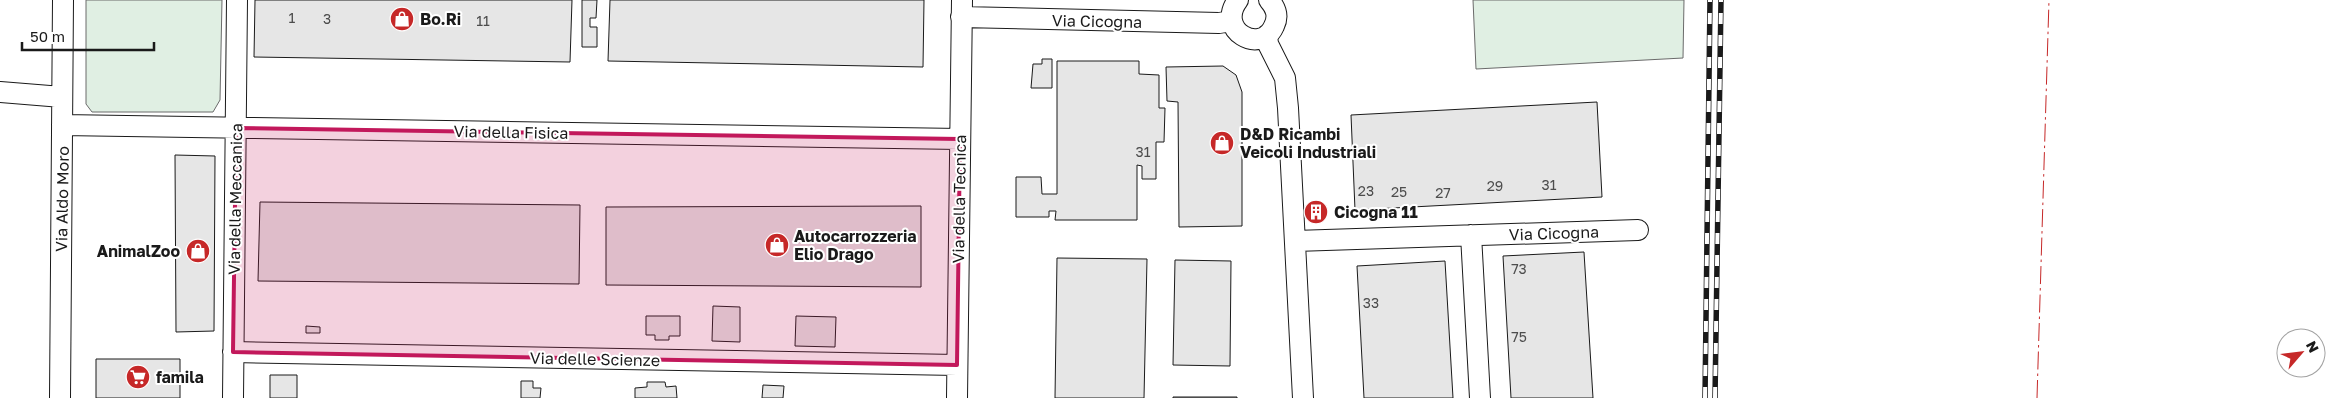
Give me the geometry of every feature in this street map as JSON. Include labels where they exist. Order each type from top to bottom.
[{"type":"street","name":"Via Aldo Moro","points":[[60,398],[63,0]]},
{"type":"street","name":"Via della Meccanica","points":[[233,398],[237,0]]},
{"type":"street","points":[[1238,0],[1233,6],[1232,21],[1234,28],[1246,38],[1261,38],[1273,30],[1277,15],[1270,0]]},
{"type":"street","name":"Via Cicogna","points":[[962,9],[1219,23],[1232,21]]},
{"type":"street","name":"Via della Tecnica","points":[[957,398],[962,9]]},
{"type":"street","points":[[1267,35],[1268,44],[1285,78],[1303,398]]},
{"type":"street","points":[[0,92],[62,97]]},
{"type":"street","name":"Via della Fisica","points":[[62,125],[960,139]]},
{"type":"street","name":"Via Cicogna","points":[[1295,241],[1638,230]]},
{"type":"street","points":[[1471,236],[1480,398]]},
{"type":"street","name":"Via delle Scienze","points":[[233,352],[957,365]]},
{"type":"highlighted area","points":[[236,128],[960,139],[957,365],[233,352]]},
{"type":"green space","points":[[86,0],[222,0],[220,100],[213,112],[92,112],[86,104]]},
{"type":"green space","points":[[1473,0],[1684,0],[1683,58],[1476,69]]},
{"type":"building","points":[[255,0],[572,0],[570,62],[254,57]]},
{"type":"building","points":[[582,0],[597,0],[596,18],[590,18],[590,27],[597,27],[597,47],[582,47]]},
{"type":"building","points":[[610,0],[924,0],[923,67],[608,61]]},
{"type":"building","points":[[1042,59],[1052,59],[1052,88],[1031,88],[1033,64],[1042,64]]},
{"type":"building","points":[[1057,61],[1139,61],[1139,74],[1159,75],[1159,108],[1165,108],[1164,142],[1156,142],[1156,179],[1142,179],[1142,166],[1137,165],[1137,220],[1055,220],[1056,211],[1049,211],[1049,217],[1016,217],[1016,177],[1041,177],[1042,194],[1057,194]]},
{"type":"building","points":[[1223,66],[1236,75],[1242,92],[1242,226],[1179,227],[1178,102],[1167,101],[1166,67]]},
{"type":"building","points":[[1597,102],[1602,197],[1355,210],[1351,115]]},
{"type":"building","points":[[175,155],[215,156],[214,331],[176,332]]},
{"type":"building","points":[[260,202],[580,205],[579,284],[258,281]]},
{"type":"building","points":[[921,206],[921,287],[606,285],[606,207]]},
{"type":"building","name":"Cicogna 11","points":[[1310,207],[1321,207],[1321,217],[1310,218]]},
{"type":"building","points":[[1584,252],[1593,398],[1511,398],[1503,256]]},
{"type":"building","points":[[1057,258],[1147,259],[1144,398],[1055,398]]},
{"type":"building","points":[[1175,260],[1231,261],[1230,366],[1173,365]]},
{"type":"building","points":[[1445,261],[1453,398],[1364,398],[1357,266]]},
{"type":"building","points":[[713,306],[740,307],[740,342],[712,341]]},
{"type":"building","points":[[646,316],[680,316],[680,336],[669,336],[669,340],[655,340],[655,335],[646,335]]},
{"type":"building","points":[[796,316],[836,317],[835,347],[795,346]]},
{"type":"building","points":[[306,326],[320,327],[320,333],[306,333]]},
{"type":"building","name":"famila","points":[[96,359],[180,359],[180,398],[96,398]]},
{"type":"building","points":[[270,375],[297,375],[297,398],[270,398]]},
{"type":"building","points":[[521,381],[533,381],[533,388],[541,388],[540,398],[521,398]]},
{"type":"building","points":[[647,382],[665,382],[666,387],[676,386],[677,398],[635,398],[635,388],[647,387]]},
{"type":"building","points":[[763,385],[784,386],[783,398],[762,398]]},
{"type":"building","points":[[1237,397],[1237,398],[1173,398]]},
{"type":"railway","points":[[1705,398],[1710,0]]},
{"type":"railway","points":[[1715,398],[1721,0]]},
{"type":"power","points":[[2037,398],[2049,0]]},
{"type":"place","name":"Bo.Ri","points":[[402,19]]},
{"type":"place","name":"D&D Ricambi Veicoli Industriali","points":[[1222,143]]},
{"type":"place","name":"Cicogna 11","points":[[1316,212]]},
{"type":"place","name":"Autocarrozzeria Elio Drago","points":[[777,245]]},
{"type":"place","name":"AnimalZoo","points":[[198,251]]},
{"type":"place","name":"famila","points":[[138,377]]}]
